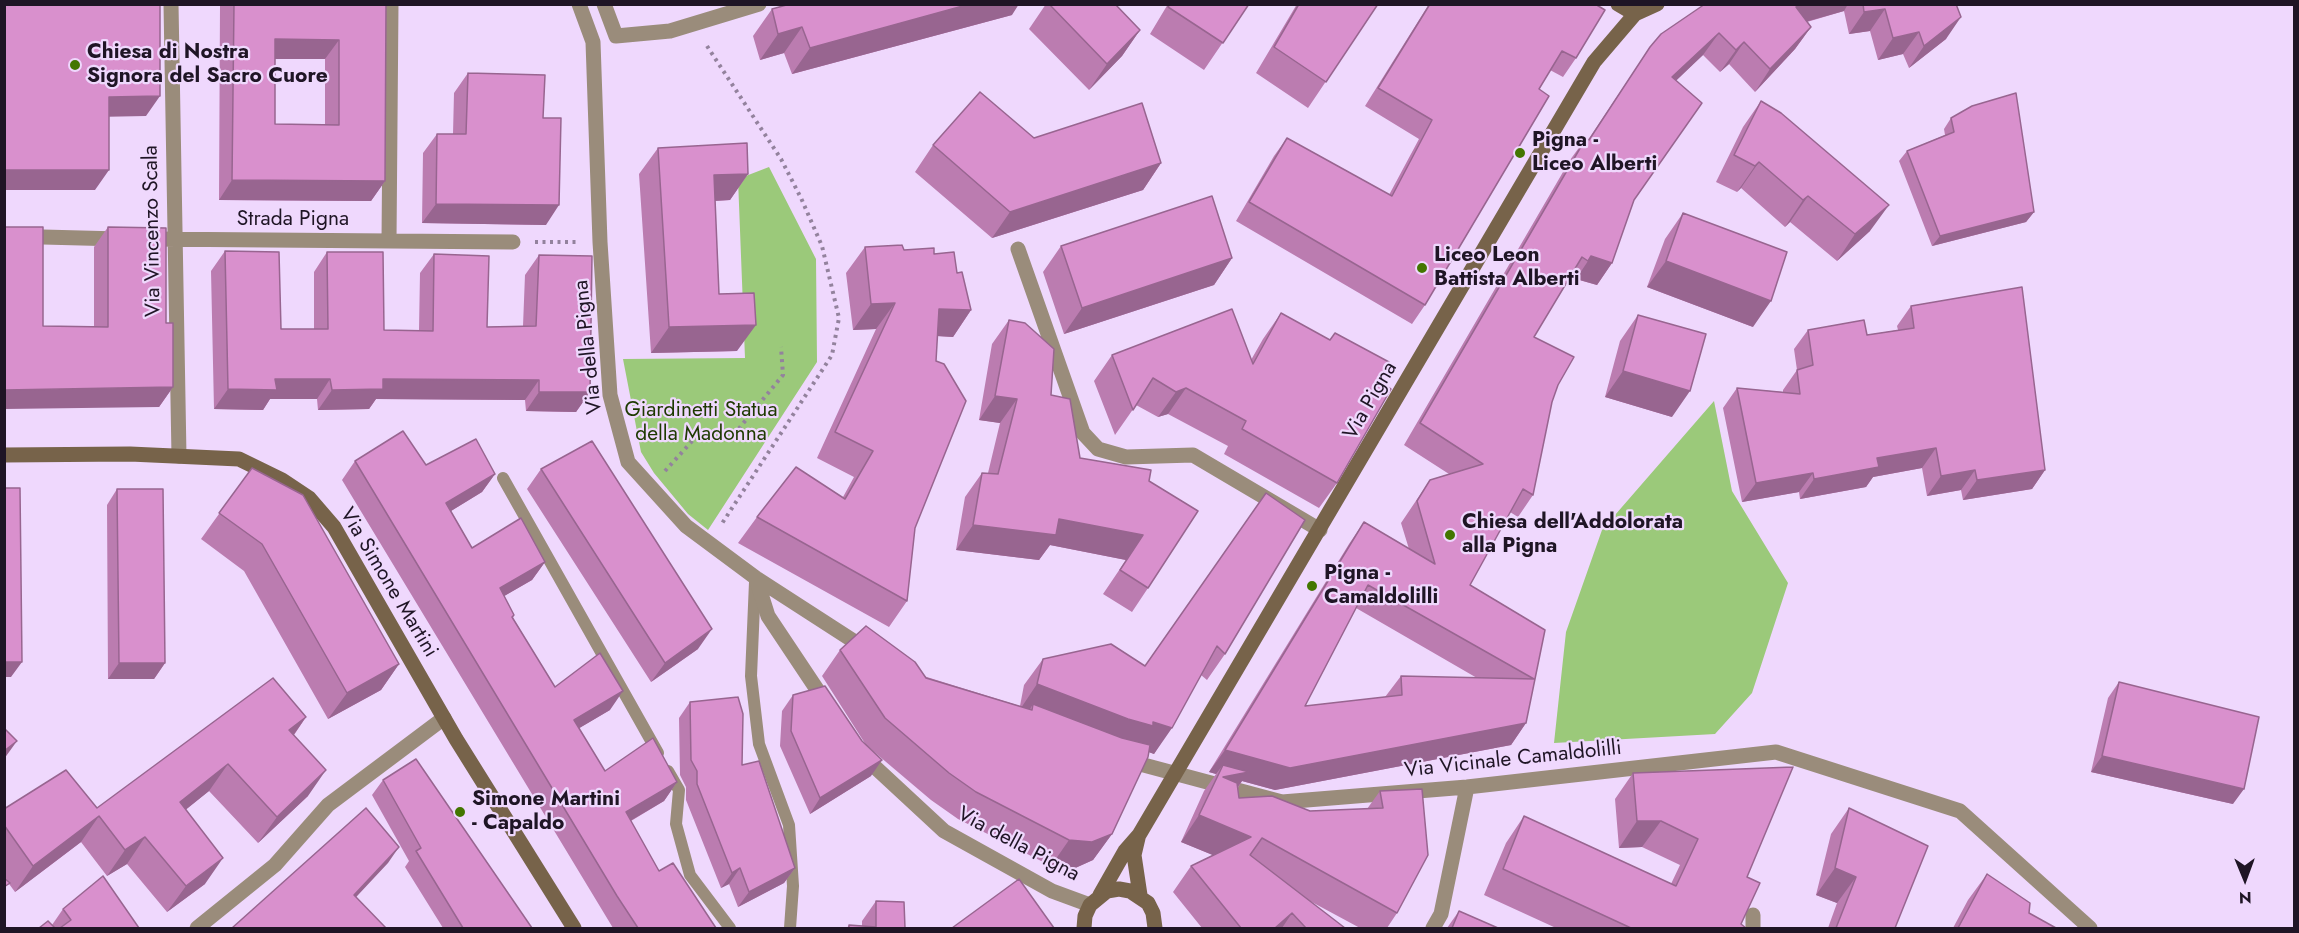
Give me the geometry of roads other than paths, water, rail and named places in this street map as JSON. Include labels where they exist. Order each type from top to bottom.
[{"type":"main road","points":[[1618,4],[1635,14]]},
{"type":"main road","name":"Via Pigna","points":[[1084,928],[1085,916],[1125,851],[1139,835],[1594,62],[1635,14],[1657,4]]},
{"type":"main road","name":"Via Simone Martini","points":[[4,455],[179,456],[239,459],[282,480],[309,498],[334,527],[444,718],[574,928]]},
{"type":"main road","name":"Via Pigna","points":[[1139,835],[1134,855],[1140,896]]},
{"type":"main road","points":[[1095,900],[1119,889],[1140,896],[1153,913],[1156,927]]},
{"type":"street","name":"Via Vincenzo Scala","points":[[171,4],[179,456]]},
{"type":"street","points":[[389,241],[390,4]]},
{"type":"street","name":"Via della Pigna","points":[[579,4],[593,42],[600,230],[610,395],[628,462],[686,526],[756,578]]},
{"type":"street","points":[[604,4],[616,36],[670,31],[759,4]]},
{"type":"street","name":"Strada Pigna","points":[[4,236],[174,240],[513,242]]},
{"type":"street","points":[[1018,249],[1083,433],[1098,449],[1126,457],[1193,455],[1320,530]]},
{"type":"street","points":[[756,578],[880,658]]},
{"type":"street","points":[[756,578],[768,616],[839,722]]},
{"type":"street","points":[[196,928],[275,864],[328,805],[444,718]]},
{"type":"street","name":"Via della Pigna","points":[[852,742],[944,831],[1052,891],[1095,900]]},
{"type":"street","name":"Via Vicinale Camaldolilli","points":[[1107,756],[1282,802],[1467,787],[1776,752],[1960,811],[2090,928]]},
{"type":"street","points":[[1433,928],[1446,917],[1467,787]]},
{"type":"lane","points":[[503,478],[679,790],[676,824],[690,875],[730,928]]},
{"type":"lane","points":[[756,578],[750,676],[759,744],[789,825],[793,886],[790,928]]},
{"type":"place","name":"Chiesa di Nostra Signora del Sacro Cuore","points":[[75,65]]},
{"type":"place","name":"Pigna - Liceo Alberti","points":[[1520,153]]},
{"type":"place","name":"Liceo Leon Battista Alberti","points":[[1422,268]]},
{"type":"place","name":"Chiesa dell'Addolorata alla Pigna","points":[[1450,535]]},
{"type":"place","name":"Pigna - Camaldolilli","points":[[1312,586]]},
{"type":"place","name":"Simone Martini - Capaldo","points":[[460,812]]},
{"type":"park label","name":"Giardinetti Statua della Madonna","points":[[701,423]]}]
